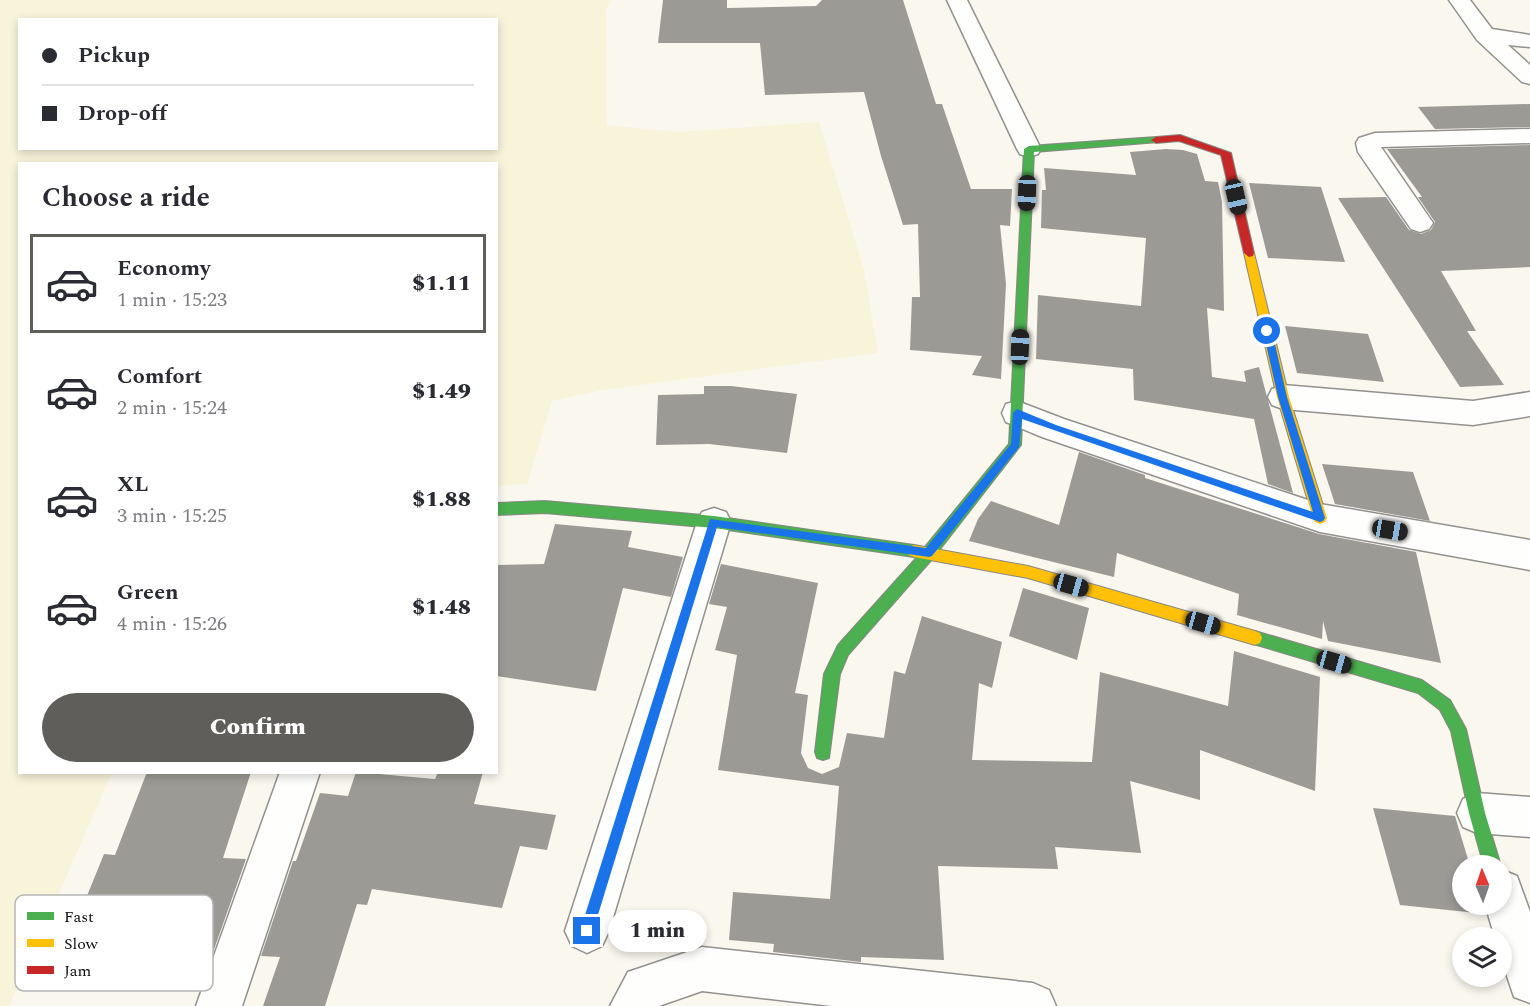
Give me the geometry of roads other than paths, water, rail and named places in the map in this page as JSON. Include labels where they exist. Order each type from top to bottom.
[{"type":"street","points":[[823,752],[832,674],[843,650],[929,553],[1015,445],[1029,148],[957,0]]},
{"type":"street","points":[[1459,0],[1485,35],[1530,77]]},
{"type":"street","points":[[1485,35],[1530,41]]},
{"type":"street","points":[[1420,222],[1370,152],[1368,143],[1375,140],[1530,136]]},
{"type":"street","points":[[1029,148],[1180,138],[1226,153],[1283,397],[1320,518]]},
{"type":"street","points":[[1283,397],[1473,413],[1530,404]]},
{"type":"street","points":[[1017,413],[1053,428],[1320,518],[1530,555]]},
{"type":"street","points":[[498,509],[545,507],[714,522],[929,553],[1028,572],[1422,687],[1446,705],[1458,729],[1476,813],[1489,855]]},
{"type":"street","points":[[587,931],[714,522]]},
{"type":"street","points":[[219,1006],[299,774]]},
{"type":"street","points":[[1476,813],[1530,817]]},
{"type":"street","points":[[1509,915],[1530,981]]},
{"type":"street","points":[[633,1006],[644,988],[702,969],[938,1001],[1033,1006]]}]
